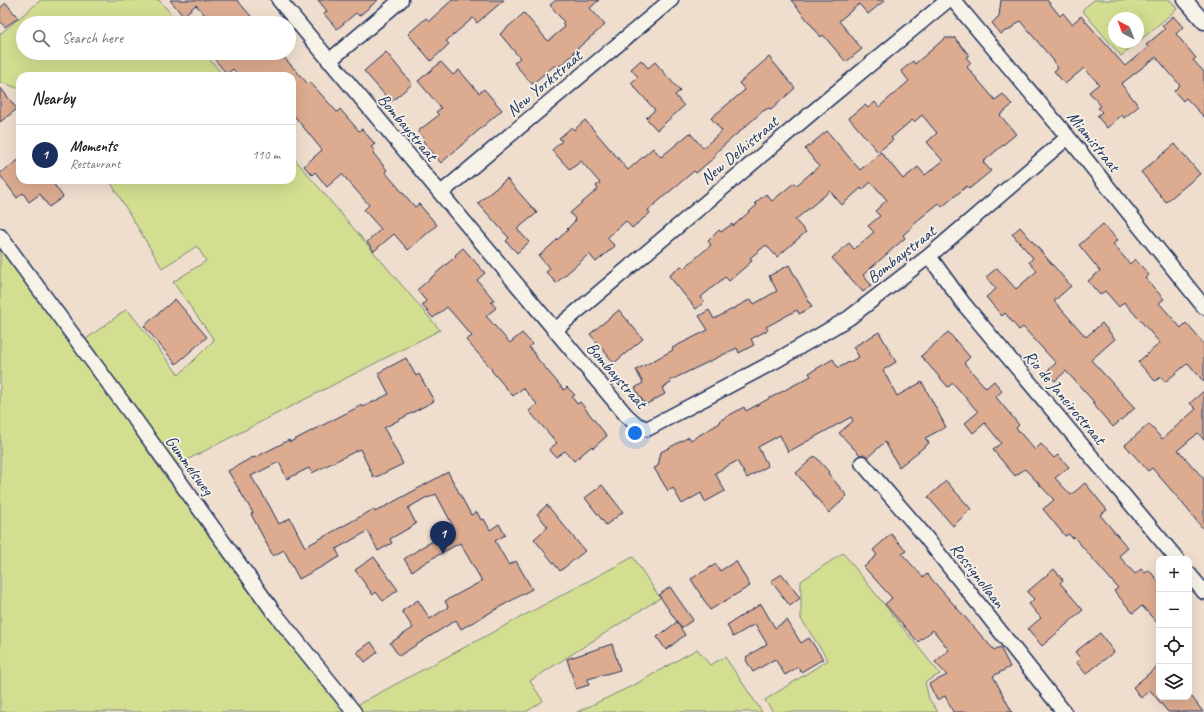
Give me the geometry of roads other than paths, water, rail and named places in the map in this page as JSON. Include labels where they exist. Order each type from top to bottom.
[{"type":"street","name":"Bombaystraat","points":[[279,0],[292,16]]},
{"type":"street","points":[[329,61],[401,0]]},
{"type":"street","name":"New Yorkstraat","points":[[441,193],[671,0]]},
{"type":"street","name":"New Delhistraat","points":[[555,330],[821,105],[948,0]]},
{"type":"street","name":"Miamistraat","points":[[953,0],[1068,137],[1204,307]]},
{"type":"street","points":[[1185,0],[1204,22]]},
{"type":"street","name":"Bombaystraat","points":[[296,21],[626,415],[637,425],[647,429],[779,359],[849,318],[929,256],[1068,137]]},
{"type":"street","name":"Gummelsweg","points":[[0,236],[134,417],[273,611],[354,712]]},
{"type":"street","name":"Rio de Janeirostraat","points":[[929,256],[963,303],[1174,556]]},
{"type":"street","name":"Rossignollaan","points":[[862,463],[920,530],[1064,712]]},
{"type":"street","points":[[1192,578],[1204,592]]},
{"type":"place","name":"Moments","points":[[443,554]]}]
